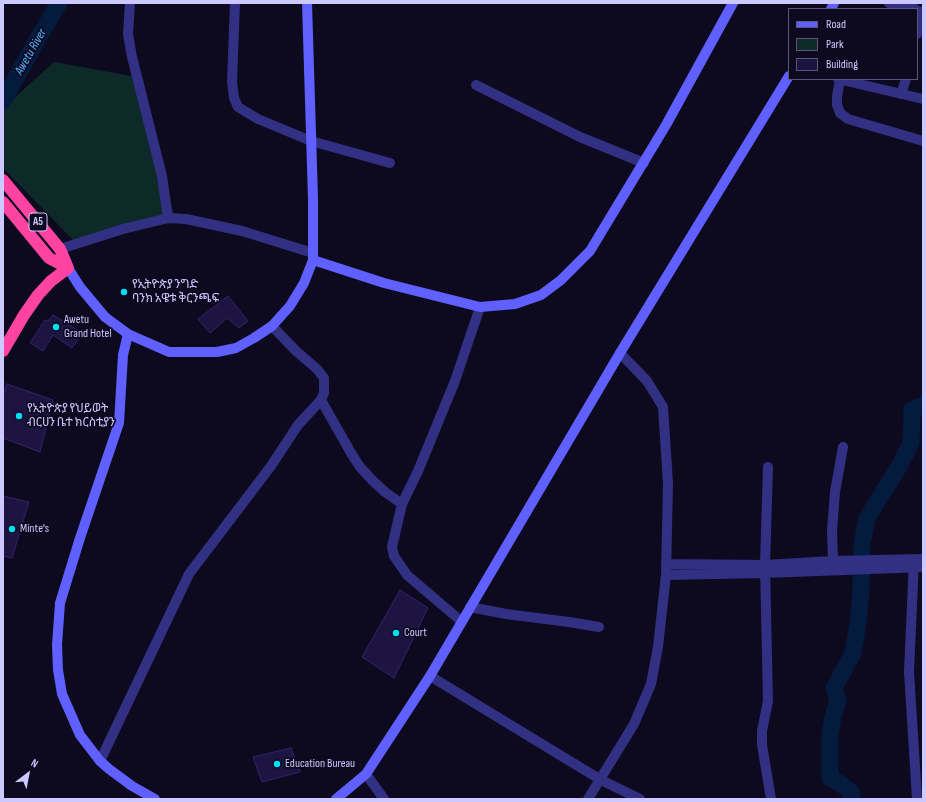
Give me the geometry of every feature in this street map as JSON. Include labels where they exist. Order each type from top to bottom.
[{"type":"highway","name":"A5","points":[[3,180],[60,249],[68,268]]},
{"type":"highway","name":"A5","points":[[3,202],[49,258],[68,268]]},
{"type":"highway","points":[[3,351],[24,315],[38,296],[52,281],[68,268]]},
{"type":"street","points":[[130,3],[128,34],[132,58],[162,176],[168,218]]},
{"type":"street","points":[[235,3],[232,82],[234,98],[238,107],[258,119],[311,141],[390,163]]},
{"type":"street","points":[[68,268],[80,287],[105,317],[128,334],[169,352],[216,352],[236,348],[272,326],[290,306],[304,283],[313,256],[307,3]]},
{"type":"street","points":[[60,249],[123,229],[168,218],[186,219],[235,229],[313,256],[384,284],[480,307],[515,304],[541,295],[561,280],[590,252],[674,111],[733,3]]},
{"type":"street","points":[[888,3],[911,8]]},
{"type":"street","points":[[918,30],[923,11]]},
{"type":"street","points":[[336,799],[366,774],[430,676],[620,353],[788,78]]},
{"type":"street","points":[[839,80],[837,106],[840,113],[848,119],[923,141]]},
{"type":"street","points":[[843,80],[923,99]]},
{"type":"street","points":[[901,94],[906,80]]},
{"type":"street","points":[[476,85],[580,137],[644,163]]},
{"type":"street","points":[[461,621],[407,575],[394,556],[392,547],[402,504],[418,471],[455,381],[480,307]]},
{"type":"street","points":[[100,761],[189,574],[270,466],[298,425],[321,400],[324,393],[324,378],[317,369],[296,351],[272,326]]},
{"type":"street","points":[[128,334],[123,355],[119,423],[80,538],[60,603],[57,645],[58,670],[62,694],[80,735],[100,761],[149,798]]},
{"type":"street","points":[[588,799],[634,724],[651,684],[658,647],[666,575],[668,483],[663,407],[647,381],[620,353]]},
{"type":"street","points":[[321,400],[360,466],[385,492],[402,504]]},
{"type":"street","points":[[833,561],[832,530],[835,492],[843,447]]},
{"type":"street","points":[[768,467],[765,569],[768,701],[762,731],[762,745],[771,799]]},
{"type":"street","points":[[666,564],[765,569],[833,561],[919,563]]},
{"type":"street","points":[[666,575],[765,569],[919,563]]},
{"type":"street","points":[[917,799],[918,752],[909,672],[919,563]]},
{"type":"street","points":[[470,607],[506,614],[562,620],[599,627]]},
{"type":"street","points":[[430,676],[600,780],[640,799]]},
{"type":"street","points":[[366,774],[384,799]]},
{"type":"green space","points":[[54,62],[143,78],[175,222],[76,243],[3,168],[3,108]]},
{"type":"building","points":[[228,296],[248,321],[239,328],[227,318],[210,333],[198,319]]},
{"type":"building","name":"Awetu Grand Hotel","points":[[53,315],[82,333],[72,348],[53,335],[43,351],[30,343],[45,320],[48,321]]},
{"type":"building","points":[[7,384],[53,400],[40,452],[3,438],[3,395]]},
{"type":"building","name":"Minte's","points":[[3,496],[29,502],[12,558],[3,556]]},
{"type":"building","name":"Court","points":[[400,590],[428,608],[394,678],[362,657]]},
{"type":"building","name":"Education Bureau","points":[[291,748],[300,772],[262,782],[253,757]]},
{"type":"waterway","name":"Awetu River","points":[[3,101],[59,3]]},
{"type":"waterway","points":[[851,799],[852,793],[841,784],[830,778],[830,735],[838,700],[834,688],[853,653],[861,590],[862,544],[867,518],[900,465],[911,443],[912,410],[923,405]]},
{"type":"place","name":"የኢትዮጵያ ንግድ ባንክ አዌቱ ቅርንጫፍ","points":[[124,292]]},
{"type":"place","name":"Awetu Grand Hotel","points":[[56,327]]},
{"type":"place","name":"የኢትዮጵያ የህይወት ብርሀን ቤተ ክርስቲያን","points":[[19,416]]},
{"type":"place","name":"Minte's","points":[[12,529]]},
{"type":"place","name":"Court","points":[[396,633]]},
{"type":"place","name":"Education Bureau","points":[[277,764]]}]
